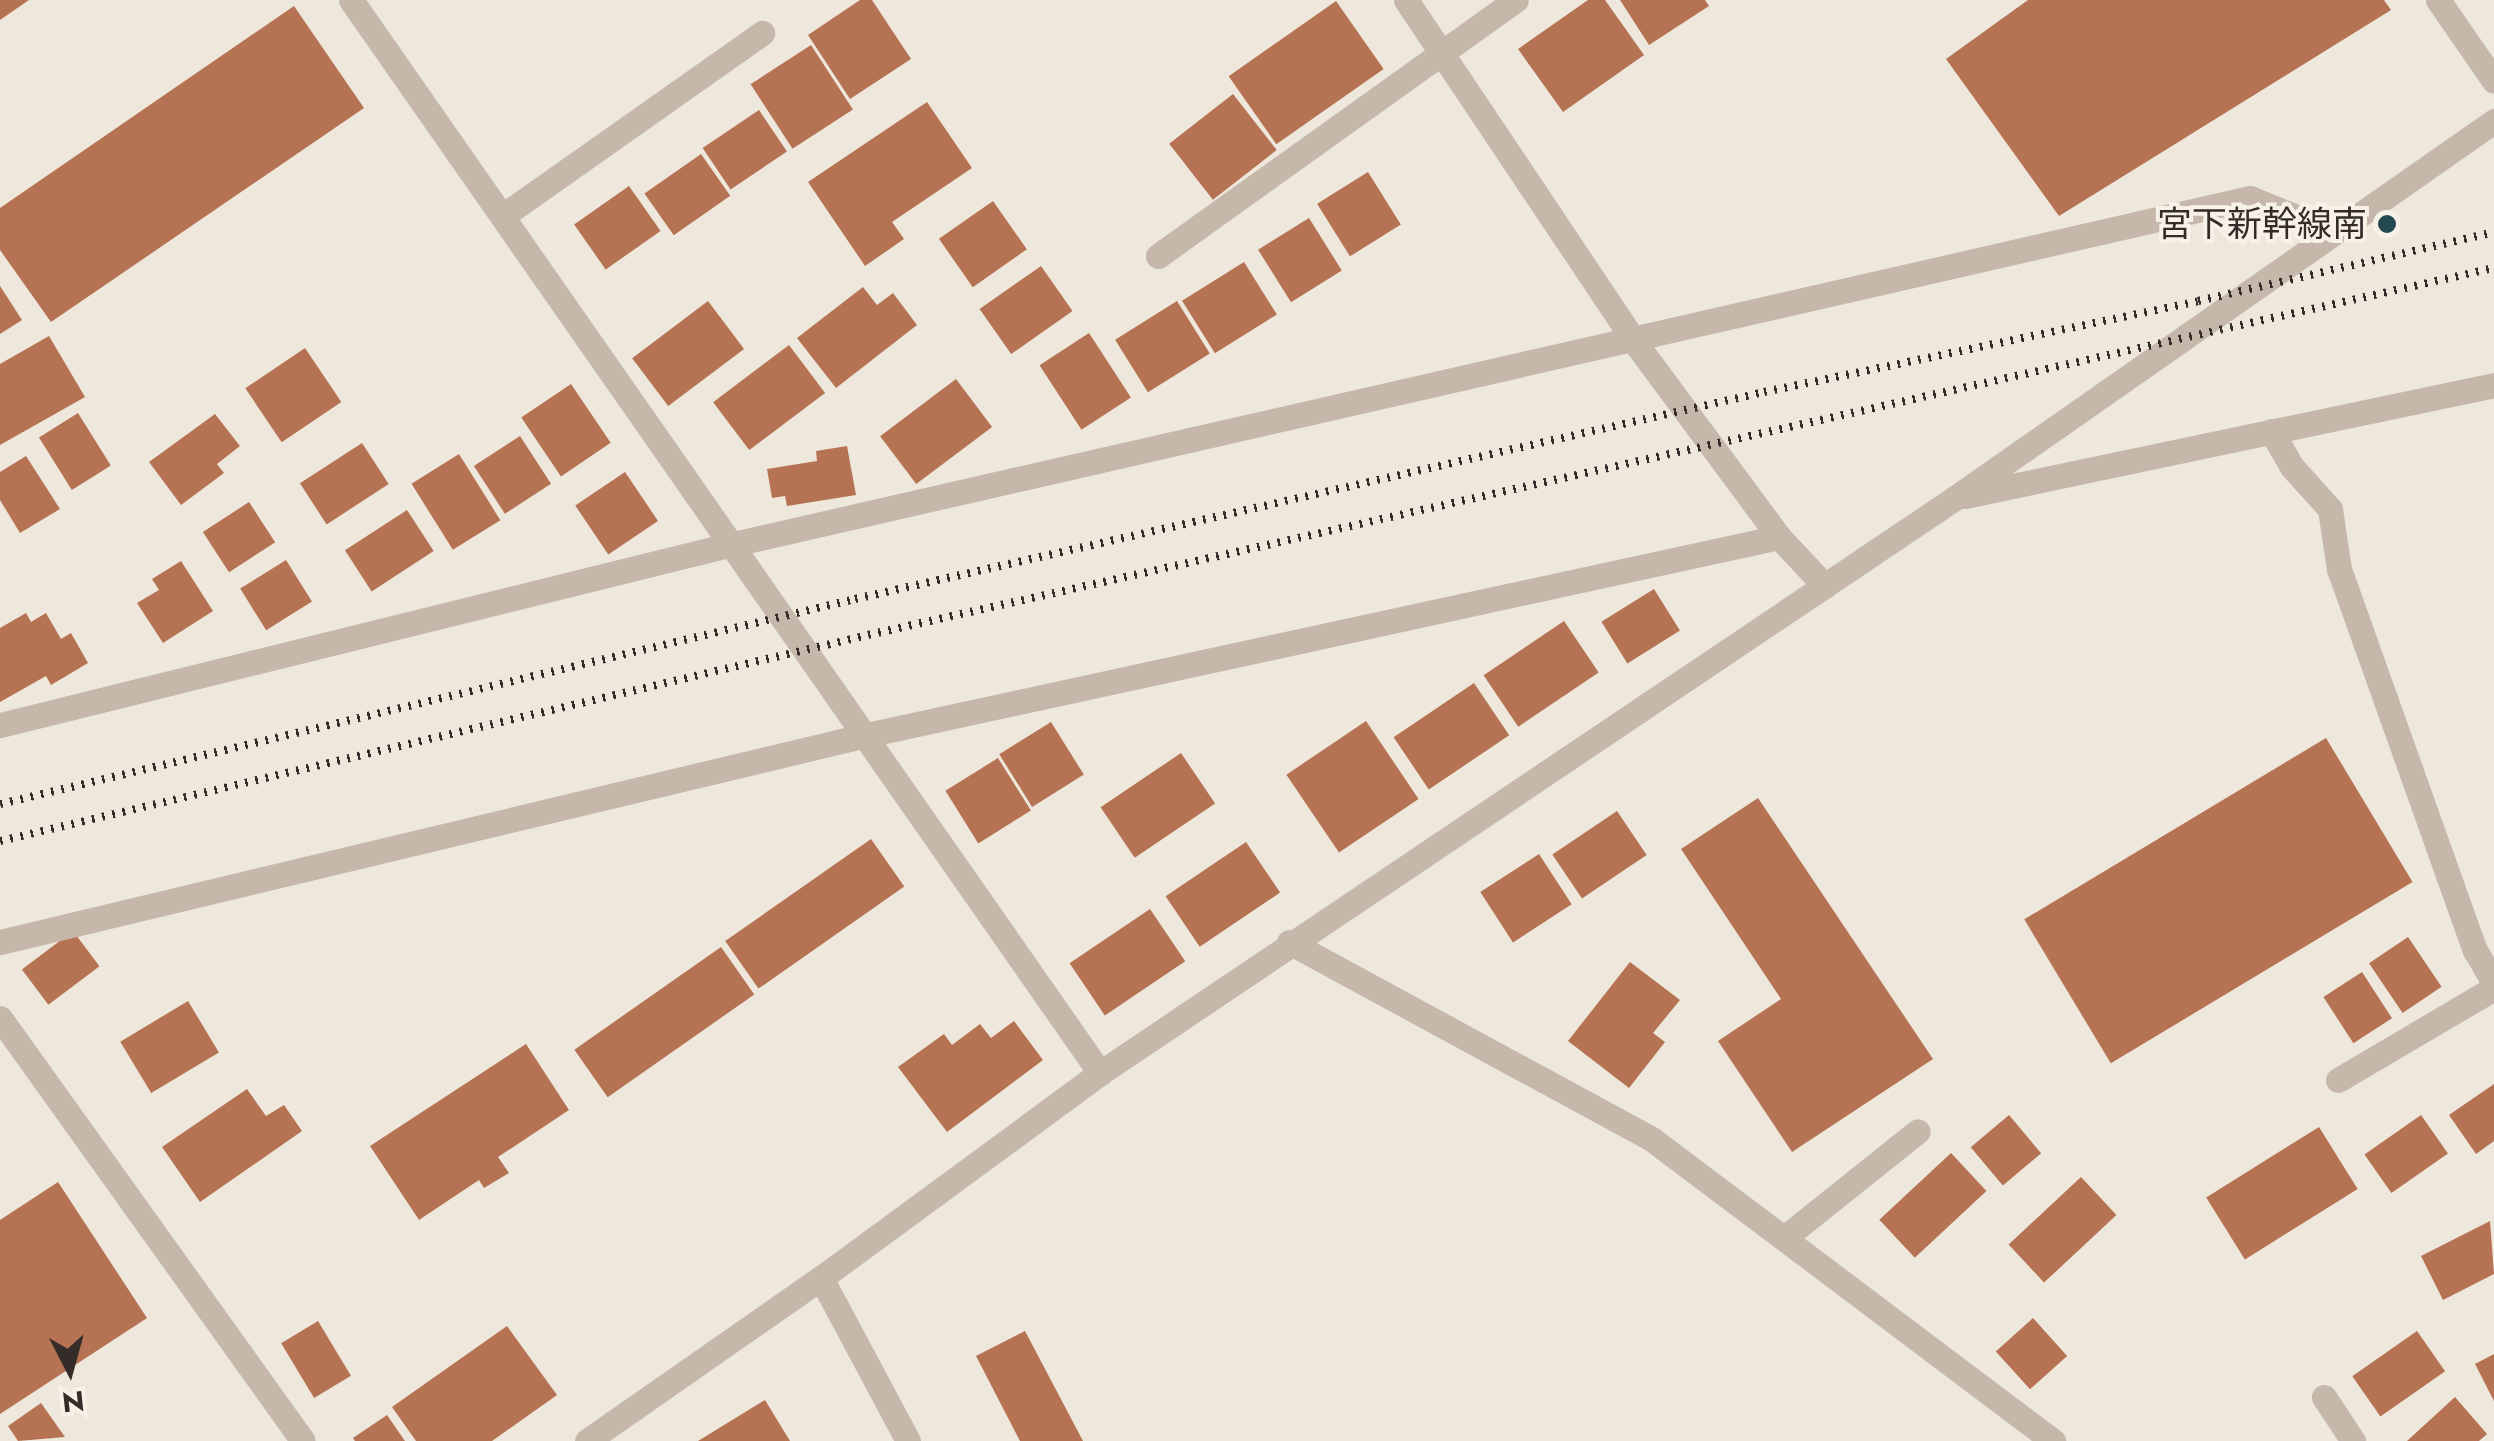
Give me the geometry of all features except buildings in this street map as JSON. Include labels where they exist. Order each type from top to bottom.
[{"type":"street","points":[[350,0],[504,215],[730,546],[1100,1073]]},
{"type":"street","points":[[1406,0],[1634,341],[1779,537],[1826,586]]},
{"type":"street","points":[[1158,256],[1516,0]]},
{"type":"street","points":[[2438,0],[2494,81]]},
{"type":"street","points":[[504,215],[762,33]]},
{"type":"street","points":[[586,1441],[820,1278],[1100,1073],[1955,498],[2494,121]]},
{"type":"street","points":[[0,725],[730,546],[2250,198],[2334,232]]},
{"type":"street","points":[[1955,498],[2494,385]]},
{"type":"street","points":[[2271,431],[2292,467],[2330,509],[2346,587],[2475,950],[2494,986],[2338,1080]]},
{"type":"street","points":[[0,942],[862,736],[1779,537]]},
{"type":"street","points":[[1290,942],[1653,1140],[2053,1441]]},
{"type":"street","points":[[0,1018],[302,1441]]},
{"type":"street","points":[[1784,1238],[1918,1131]]},
{"type":"street","points":[[820,1278],[908,1441]]},
{"type":"street","points":[[2324,1397],[2353,1441]]},
{"type":"railway","points":[[0,804],[855,599],[1764,392],[2198,301],[2494,232]]},
{"type":"railway","points":[[0,841],[868,635],[2494,268]]},
{"type":"place","name":"宮下新幹線南","points":[[2387,224]]}]
